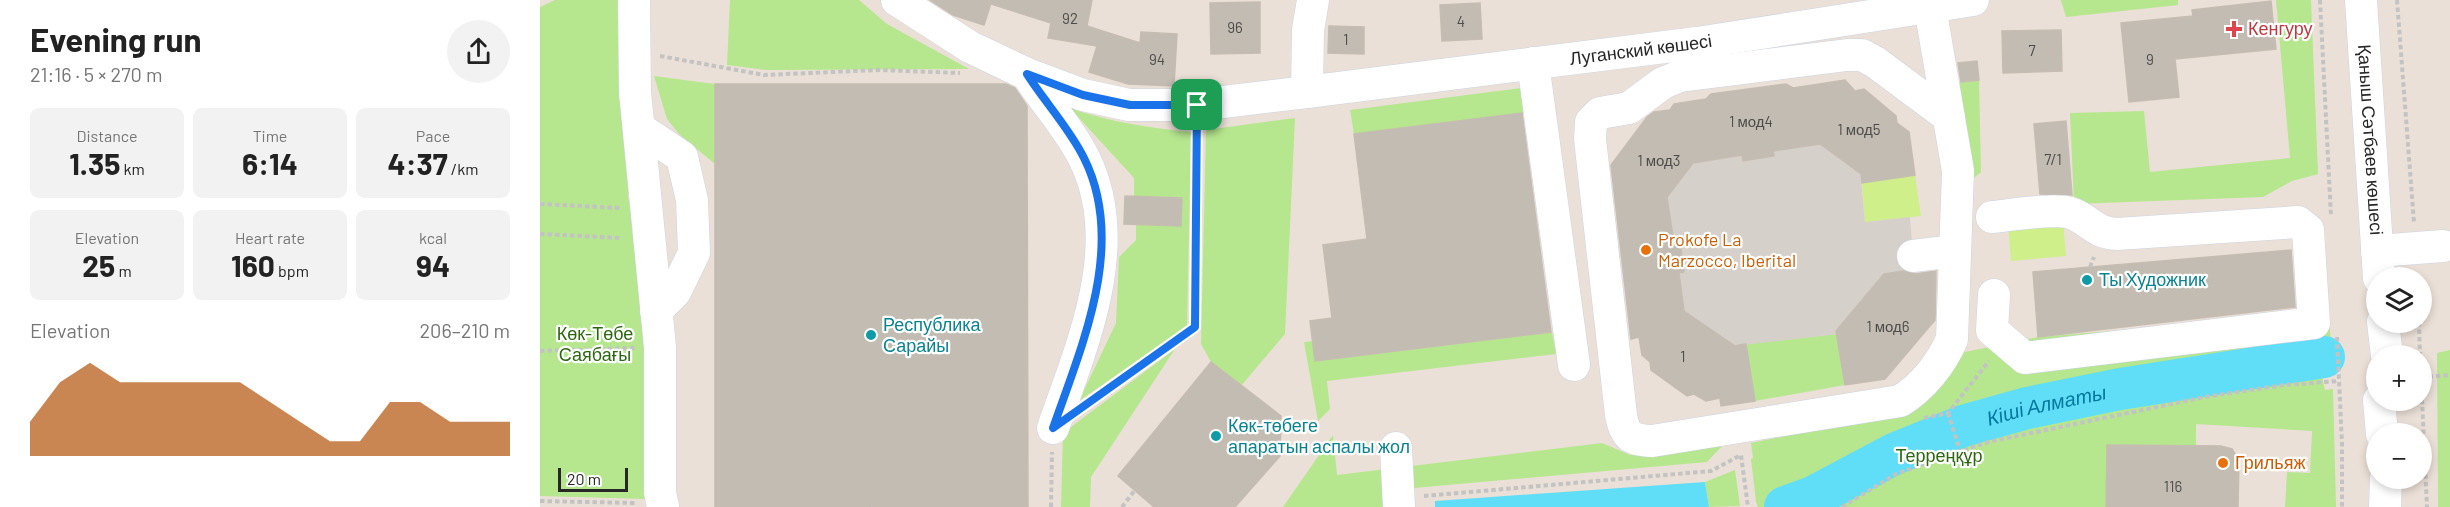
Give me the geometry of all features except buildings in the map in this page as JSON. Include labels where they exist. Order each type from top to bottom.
[{"type":"street","points":[[634,0],[636,92],[660,347],[660,492],[653,505]]},
{"type":"street","name":"Луганский көшесі","points":[[897,0],[970,47],[1027,74],[1083,95],[1130,105],[1197,105],[1307,92],[1697,43],[1973,0]]},
{"type":"street","points":[[1307,92],[1308,30],[1313,0]]},
{"type":"street","name":"Қаныш Сәтбаев көшесі","points":[[2361,0],[2378,264]]},
{"type":"street","points":[[1930,7],[1949,117],[1958,171],[1952,339],[1947,351],[1914,393],[1900,401],[1652,441],[1639,441],[1628,436],[1623,428],[1590,139],[1591,122],[1600,113],[1629,108],[1664,83],[1680,76],[1862,55],[1875,62],[1949,117]]},
{"type":"street","points":[[1533,63],[1574,365]]},
{"type":"street","points":[[1027,74],[1083,156],[1092,177],[1101,227],[1097,285],[1088,323],[1053,428]]},
{"type":"street","points":[[639,128],[682,157],[692,200],[694,253],[675,292],[656,311]]},
{"type":"street","points":[[1992,217],[2069,213],[2105,233],[2298,222],[2308,230],[2313,323],[2025,358],[1992,330],[1994,295]]},
{"type":"street","points":[[2378,264],[2429,247]]},
{"type":"street","points":[[1913,256],[1955,251]]},
{"type":"street","points":[[1396,448],[1409,504]]},
{"type":"street","points":[[2385,507],[2386,489]]},
{"type":"path","points":[[2320,0],[2331,223]]},
{"type":"path","points":[[2397,0],[2429,247]]},
{"type":"path","points":[[636,51],[764,75],[879,70],[960,73]]},
{"type":"path","points":[[1091,401],[1195,327],[1197,105]]},
{"type":"path","points":[[540,204],[648,224]]},
{"type":"path","points":[[540,234],[648,224]]},
{"type":"path","points":[[2336,328],[2342,444],[2342,507]]},
{"type":"path","points":[[1960,452],[1948,414],[2004,340]]},
{"type":"path","points":[[540,351],[660,347]]},
{"type":"path","points":[[2432,376],[2450,376]]},
{"type":"path","points":[[1842,507],[1896,474],[1988,442],[2205,397],[2284,385],[2339,381]]},
{"type":"path","points":[[2423,411],[2427,507]]},
{"type":"path","points":[[1051,507],[1053,428]]},
{"type":"path","points":[[1409,504],[1422,496],[1711,471],[1741,455],[1748,507]]},
{"type":"path","points":[[1122,507],[1135,490]]},
{"type":"path","points":[[540,501],[653,505]]},
{"type":"green space","name":"Көк-Төбе Саябағы","points":[[555,0],[632,0],[628,196],[652,334],[645,499],[540,496],[540,7]]},
{"type":"green space","points":[[730,0],[859,0],[887,24],[969,69],[767,70],[727,65]]},
{"type":"green space","points":[[2061,0],[2178,0],[2178,5],[2066,17]]},
{"type":"green space","points":[[2276,0],[2311,0],[2318,174],[2292,181],[2263,197],[2074,204],[2070,113],[2144,111],[2150,172],[2290,158]]},
{"type":"green space","points":[[654,76],[715,84],[715,164],[680,135],[667,119]]},
{"type":"green space","points":[[1979,80],[1981,172],[1969,182],[1954,83]]},
{"type":"green space","points":[[1521,88],[1526,113],[1354,134],[1350,110]]},
{"type":"green space","points":[[1070,108],[1130,124],[1191,132],[1187,326],[1079,401],[1116,323],[1119,257],[1136,240],[1136,224],[1181,226],[1182,198],[1134,196],[1134,178]]},
{"type":"green space","points":[[1295,118],[1285,334],[1241,386],[1211,362],[1201,344],[1206,130]]},
{"type":"green space","points":[[1915,175],[1921,216],[1865,222],[1862,183]]},
{"type":"green space","points":[[2063,219],[2066,256],[2011,261],[2008,224]]},
{"type":"green space","name":"Терреңқұр","points":[[2329,313],[2331,346],[2316,349],[2325,390],[2333,389],[2336,507],[2285,507],[2287,472],[2310,473],[2312,431],[2196,424],[2196,446],[2108,445],[2106,507],[1758,507],[1756,502],[1751,443],[1869,419],[1960,353],[2038,337]]},
{"type":"green space","points":[[1552,332],[1556,354],[1327,381],[1330,409],[1318,421],[1304,342],[1313,341],[1315,361]]},
{"type":"green space","points":[[1837,334],[1845,385],[1755,401],[1746,344]]},
{"type":"green space","points":[[1175,349],[1091,477],[1090,507],[1061,507],[1063,433]]},
{"type":"green space","points":[[2450,350],[2450,507],[2438,507],[2437,353]]},
{"type":"green space","points":[[1333,435],[1337,475],[1386,469],[1386,507],[1283,507]]},
{"type":"green space","points":[[1602,443],[1630,455],[1724,444],[1707,462],[1414,488],[1411,466]]},
{"type":"green space","points":[[1735,470],[1740,506],[1709,507],[1705,482]]},
{"type":"shaded area","points":[[1820,136],[1822,146],[1853,169],[1860,168],[1865,222],[1910,217],[1914,270],[1887,274],[1837,334],[1726,347],[1721,337],[1699,321],[1696,325],[1685,318],[1679,273],[1684,272],[1674,243],[1667,197],[1696,158],[1714,160],[1742,155],[1743,161],[1774,156],[1773,151],[1802,147]]},
{"type":"water","points":[[1705,482],[1709,507],[1435,507],[1435,501]]},
{"type":"waterway","name":"Кіші Алматы","points":[[1785,507],[1813,497],[1894,454],[1963,426],[2027,408],[2120,389],[2324,357]]},
{"type":"place","name":"Кенгуру","points":[[2234,29]]},
{"type":"place","name":"Prokofe La Marzocco, Iberital","points":[[1646,250]]},
{"type":"place","name":"Ты Художник","points":[[2087,280]]},
{"type":"place","name":"Республика Сарайы","points":[[871,335]]},
{"type":"place","name":"Көк-төбеге апаратын аспалы жол","points":[[1216,436]]},
{"type":"place","name":"Грильяж","points":[[2223,463]]},
{"type":"route","points":[[1027,74],[1083,95],[1130,105],[1197,105],[1195,327],[1053,428],[1088,323],[1097,285],[1101,227],[1092,177],[1083,156],[1027,74]]}]
